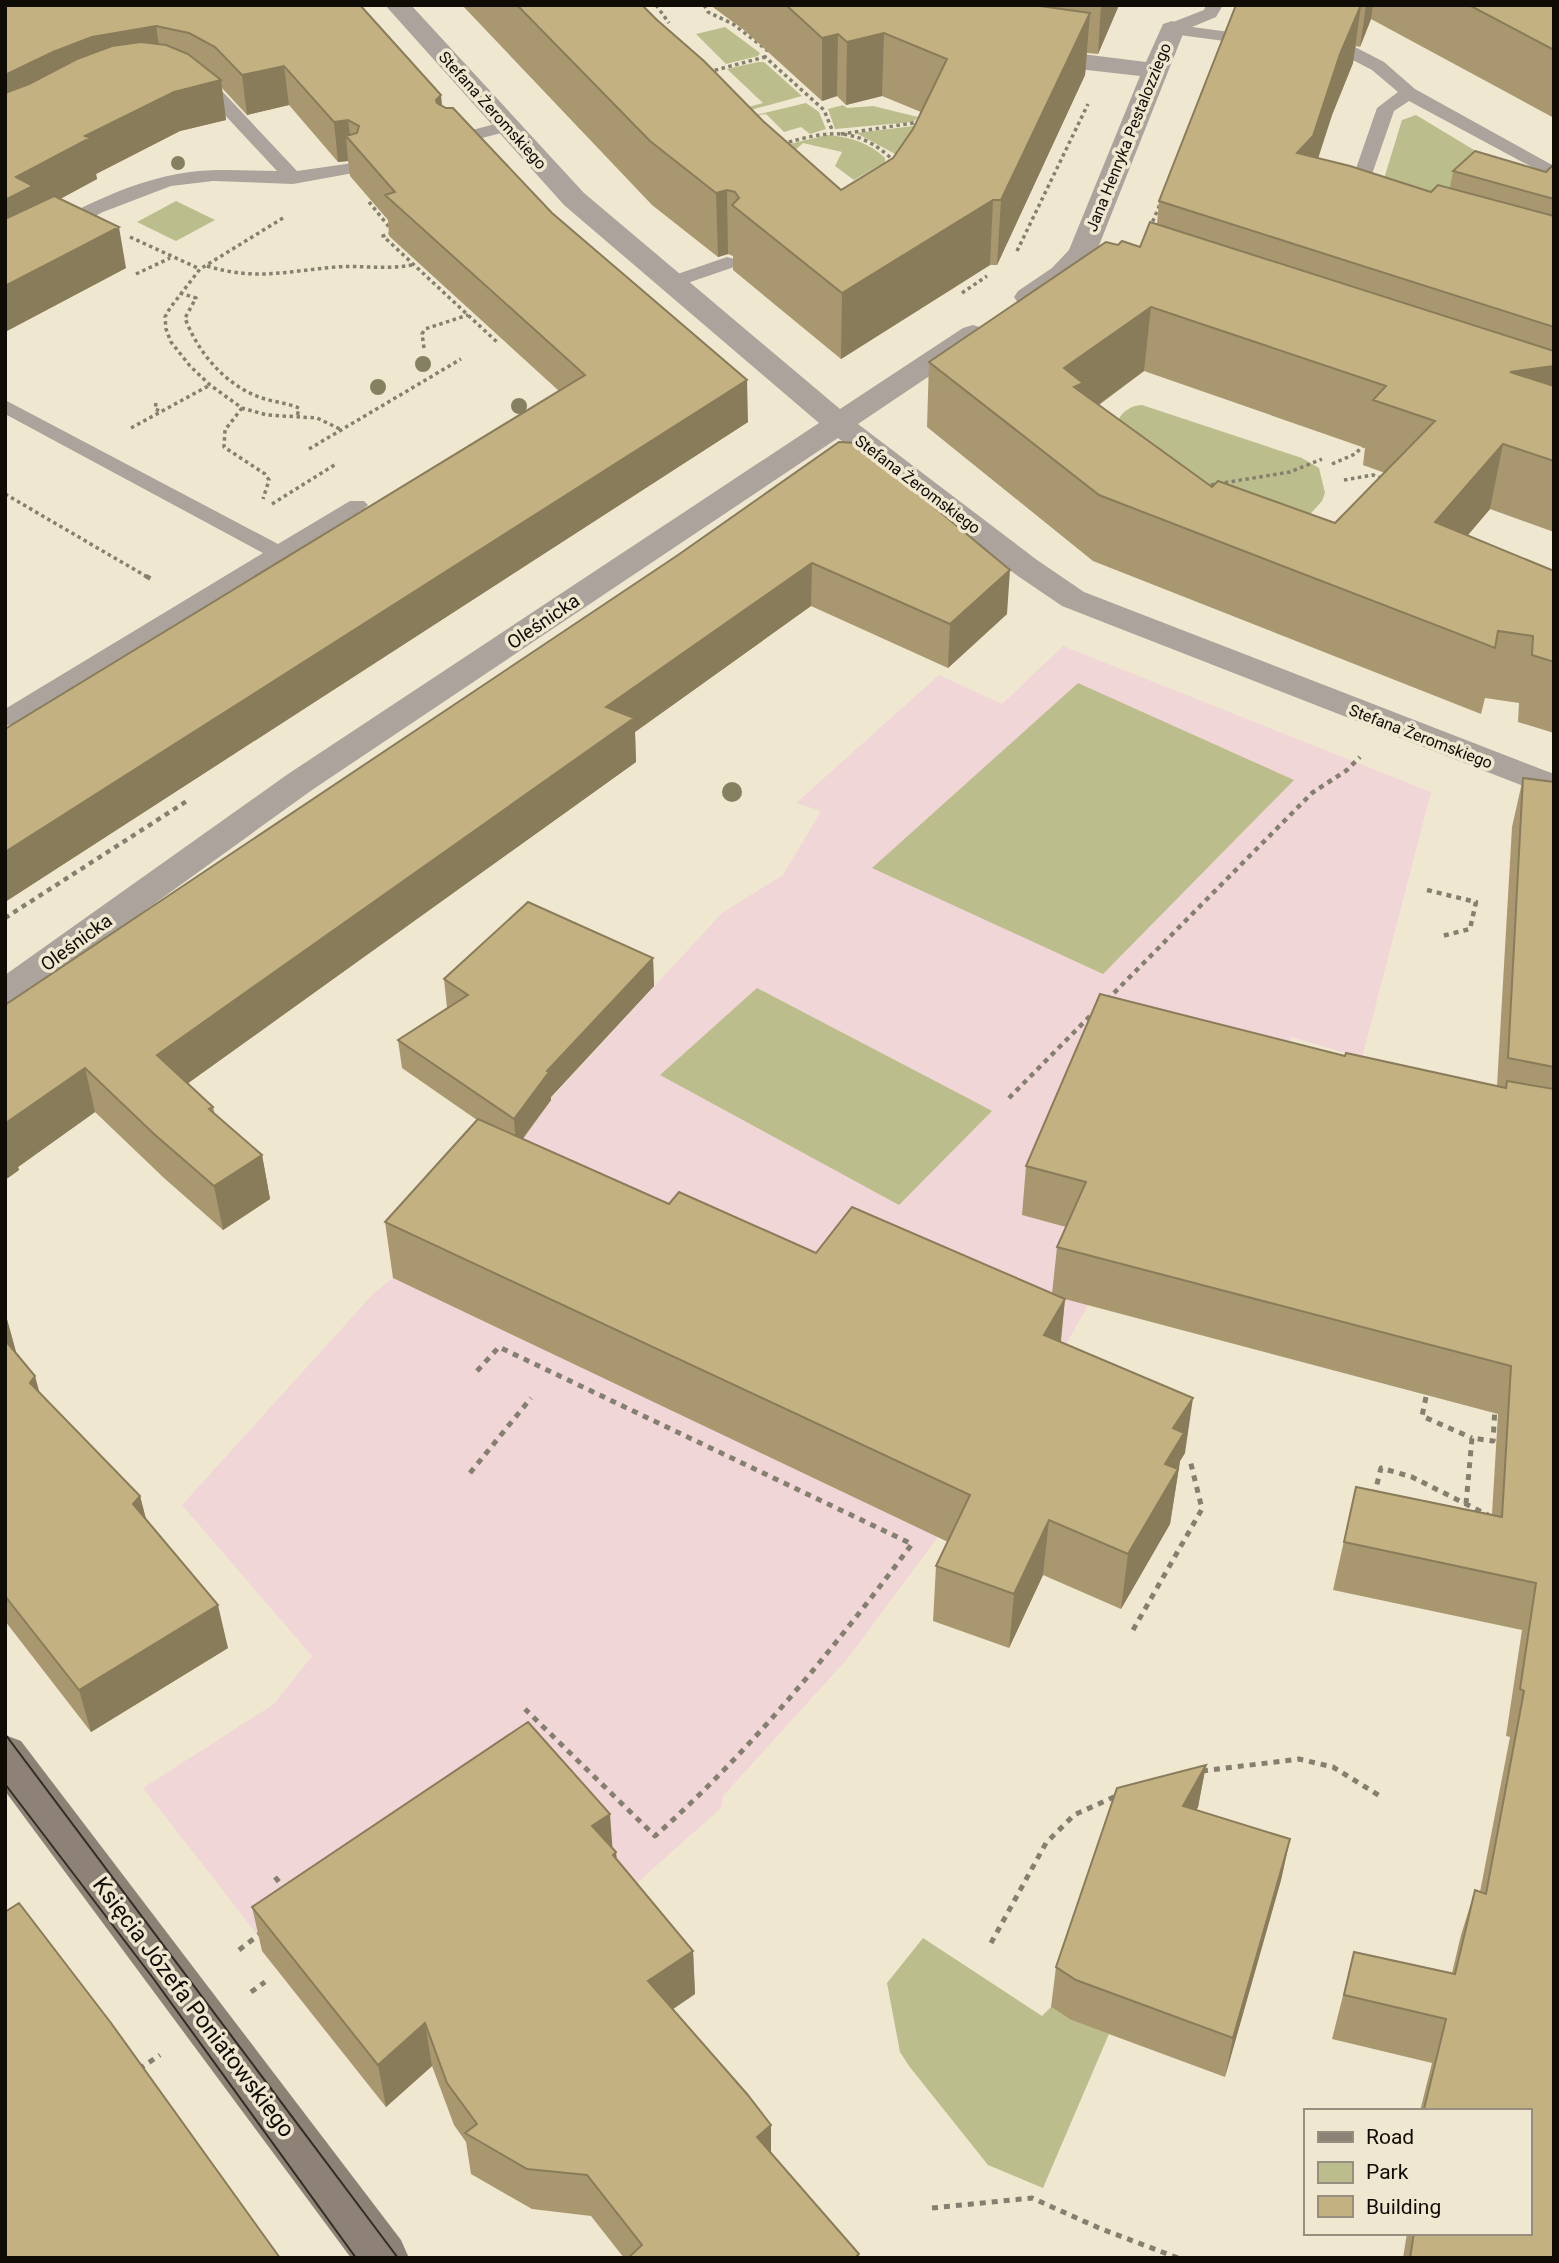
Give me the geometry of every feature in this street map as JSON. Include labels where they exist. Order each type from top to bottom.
[{"type":"street","name":"Stefana Żeromskiego","points":[[397,5],[574,199],[839,424],[1026,567],[1073,599],[1554,787]]},
{"type":"street","name":"Jana Henryka Pestalozziego","points":[[1094,257],[1153,71],[1172,29]]},
{"type":"street","points":[[1011,52],[1092,65],[1153,71]]},
{"type":"street","name":"Oleśnicka","points":[[5,993],[300,782],[1062,274],[1094,257]]},
{"type":"street","name":"Księcia Józefa Poniatowskiego","points":[[5,1755],[383,2258]]},
{"type":"lane","name":"Jana Henryka Pestalozziego","points":[[1172,29],[1210,13],[1215,5]]},
{"type":"lane","points":[[1172,29],[1239,38]]},
{"type":"lane","points":[[1317,48],[1350,52],[1378,66],[1409,93],[1554,174]]},
{"type":"lane","points":[[180,75],[196,81],[215,94],[293,178]]},
{"type":"lane","points":[[1365,218],[1352,205],[1386,108],[1409,93]]},
{"type":"lane","points":[[451,141],[507,126]]},
{"type":"lane","points":[[5,256],[150,184],[193,177],[293,178],[348,169]]},
{"type":"lane","points":[[673,282],[727,263]]},
{"type":"lane","points":[[5,406],[92,450],[279,553]]},
{"type":"lane","points":[[5,719],[357,505]]},
{"type":"path","points":[[656,5],[669,23]]},
{"type":"path","points":[[704,5],[708,12],[733,24],[766,50],[765,57]]},
{"type":"path","points":[[706,72],[765,57]]},
{"type":"path","points":[[765,57],[824,110],[833,132]]},
{"type":"path","points":[[1013,258],[1090,102]]},
{"type":"path","points":[[841,134],[926,121]]},
{"type":"path","points":[[771,146],[833,132],[864,140],[884,150],[893,160]]},
{"type":"path","points":[[884,166],[893,160],[904,161]]},
{"type":"path","points":[[348,169],[394,232],[383,236],[498,343]]},
{"type":"path","points":[[1147,236],[1161,202]]},
{"type":"path","points":[[286,217],[200,269],[165,317],[166,329],[171,342],[210,385],[242,408],[267,415],[317,418],[342,430]]},
{"type":"path","points":[[123,234],[200,269]]},
{"type":"path","points":[[136,274],[171,257]]},
{"type":"path","points":[[206,266],[250,278],[336,267],[392,270],[412,265]]},
{"type":"path","points":[[958,296],[991,273]]},
{"type":"path","points":[[180,293],[197,298],[185,318],[189,332],[200,349],[228,379],[258,397],[299,408],[297,417]]},
{"type":"path","points":[[424,348],[422,334],[425,330],[432,325],[468,315]]},
{"type":"path","points":[[309,449],[461,359]]},
{"type":"path","points":[[92,450],[210,385]]},
{"type":"path","points":[[156,403],[155,409],[160,412]]},
{"type":"path","points":[[242,408],[222,435],[224,447],[265,474],[269,480],[262,496],[268,506],[313,532]]},
{"type":"path","points":[[1332,464],[1355,454],[1369,440]]},
{"type":"path","points":[[1195,489],[1234,479],[1290,472],[1322,459]]},
{"type":"path","points":[[268,506],[336,464]]},
{"type":"path","points":[[1344,480],[1373,475],[1385,479]]},
{"type":"path","points":[[5,494],[194,603]]},
{"type":"path","points":[[1009,1098],[1312,793],[1347,770],[1368,749]]},
{"type":"path","points":[[1427,890],[1476,902],[1471,929],[1442,936]]},
{"type":"path","points":[[477,1371],[499,1348],[912,1544],[839,1642],[708,1789],[655,1836],[525,1709]]},
{"type":"path","points":[[1426,1397],[1422,1416],[1472,1438],[1493,1441],[1496,1394]]},
{"type":"path","points":[[470,1473],[531,1398]]},
{"type":"path","points":[[1466,1504],[1472,1438]]},
{"type":"path","points":[[1133,1630],[1202,1509],[1189,1460]]},
{"type":"path","points":[[1372,1503],[1381,1468],[1412,1477],[1492,1517]]},
{"type":"path","points":[[1194,1773],[1299,1759],[1333,1767],[1380,1796]]},
{"type":"path","points":[[991,1943],[1046,1843],[1074,1815],[1128,1790]]},
{"type":"path","points":[[275,1877],[292,1897]]},
{"type":"path","points":[[239,1950],[268,1928]]},
{"type":"path","points":[[932,2208],[1032,2198],[1099,2228],[1178,2258]]},
{"type":"shaded area","points":[[1063,646],[1431,792],[1362,1058],[1291,1037],[1268,1088],[1111,1266],[1033,1401],[946,1540],[938,1537],[848,1658],[723,1796],[721,1808],[386,2107],[262,1951],[267,1947],[143,1788],[274,1704],[312,1656],[182,1505],[373,1294],[393,1278],[565,1083],[722,913],[783,875],[821,811],[796,803],[939,675],[1002,704]]},
{"type":"green space","points":[[725,27],[760,53],[758,56],[726,64],[696,34]]},
{"type":"green space","points":[[764,62],[802,96],[736,114],[733,111],[763,103],[727,69]]},
{"type":"green space","points":[[806,103],[819,112],[826,129],[810,134],[801,127],[784,132],[766,114],[743,118]]},
{"type":"green space","points":[[843,105],[847,108],[873,106],[918,117],[913,122],[835,129],[828,109]]},
{"type":"green space","points":[[1416,115],[1504,168],[1433,220],[1378,198],[1402,120]]},
{"type":"green space","points":[[927,126],[897,155],[856,133]]},
{"type":"green space","points":[[827,135],[866,144],[885,158],[885,162],[854,180],[835,166],[842,152],[803,143],[788,157],[773,148]]},
{"type":"green space","points":[[176,201],[215,220],[176,241],[137,222]]},
{"type":"green space","points":[[1142,405],[1302,458],[1319,468],[1325,493],[1322,501],[1295,531],[1234,508],[1118,420],[1128,409]]},
{"type":"green space","points":[[1078,683],[1294,780],[1103,974],[872,868]]},
{"type":"green space","points":[[757,988],[992,1111],[899,1205],[660,1075]]},
{"type":"green space","points":[[923,1938],[1042,2016],[1051,2007],[1071,2020],[1109,2034],[1043,2188],[988,2165],[900,2052],[887,1983]]},
{"type":"building","points":[[5,5],[360,5],[441,95],[436,100],[437,103],[453,108],[552,213],[747,380],[5,852],[5,729],[585,375],[385,195],[395,192],[346,136],[357,133],[359,126],[348,120],[334,122],[284,66],[242,75],[215,47],[189,33],[156,26],[92,37],[5,75]]},
{"type":"building","points":[[517,5],[642,5],[704,61],[763,121],[841,190],[893,158],[913,129],[947,59],[884,33],[847,42],[838,34],[822,38],[786,5],[1033,5],[1090,13],[1001,200],[993,200],[842,293],[732,205],[739,198],[735,192],[727,190],[716,193],[650,141]]},
{"type":"building","points":[[1236,5],[1361,5],[1340,54],[1313,136],[1297,153],[1350,166],[1431,192],[1438,185],[1554,216],[1554,327],[1159,201]]},
{"type":"building","points":[[1469,5],[1554,5],[1554,50]]},
{"type":"building","points":[[141,42],[166,45],[188,54],[221,80],[174,92],[85,136],[90,138],[16,177],[33,186],[5,200],[5,93],[29,84],[77,59],[112,46]]},
{"type":"building","points":[[1475,151],[1546,172],[1554,164],[1554,199],[1453,171]]},
{"type":"building","points":[[54,196],[119,227],[5,286],[5,219]]},
{"type":"building","points":[[1150,222],[1554,351],[1554,366],[1510,372],[1554,386],[1554,461],[1503,444],[1435,522],[1554,571],[1554,662],[1532,655],[1533,636],[1498,631],[1495,648],[1099,495],[929,362],[1106,242],[1118,245],[1122,241],[1140,247]],"holes":[[[1151,307],[1386,386],[1373,400],[1435,421],[1335,523],[1218,481],[1212,487],[1074,387],[1083,383],[1064,368]]]},
{"type":"building","points":[[839,442],[857,443],[1010,570],[950,624],[812,563],[606,707],[634,718],[157,1055],[213,1107],[209,1109],[262,1155],[214,1186],[154,1134],[85,1068],[6,1123],[5,1128],[5,1005],[678,555]]},
{"type":"building","points":[[1523,778],[1554,782],[1554,1067],[1508,1058]]},
{"type":"building","points":[[528,902],[653,958],[547,1071],[549,1072],[514,1119],[398,1040],[468,995],[444,979]]},
{"type":"building","points":[[1100,994],[1345,1056],[1346,1053],[1506,1088],[1507,1081],[1554,1089],[1554,2258],[1410,2258],[1414,2235],[1531,2235],[1531,2109],[1424,2109],[1446,2019],[1344,1995],[1354,1952],[1455,1974],[1475,1890],[1486,1894],[1524,1691],[1520,1689],[1536,1583],[1344,1542],[1356,1487],[1502,1517],[1511,1366],[1057,1247],[1086,1182],[1026,1166]]},
{"type":"building","points":[[478,1119],[669,1204],[679,1192],[816,1253],[852,1207],[1065,1299],[1044,1335],[1193,1398],[1173,1428],[1184,1433],[1165,1464],[1178,1469],[1128,1554],[1049,1520],[1014,1594],[936,1566],[970,1495],[385,1222]]},
{"type":"building","points":[[5,1340],[35,1376],[30,1383],[140,1496],[133,1504],[218,1605],[79,1690],[5,1596]]},
{"type":"building","points":[[528,1722],[610,1814],[592,1826],[616,1852],[613,1855],[693,1951],[648,1981],[771,2125],[757,2137],[859,2254],[855,2258],[628,2258],[642,2245],[587,2175],[527,2169],[465,2133],[477,2124],[447,2083],[425,2023],[378,2065],[252,1907]]},
{"type":"building","points":[[1206,1765],[1183,1806],[1290,1839],[1233,2038],[1076,1980],[1056,1967],[1117,1788]]},
{"type":"building","points":[[19,1903],[111,2023],[280,2258],[5,2258],[5,1912]]},
{"type":"tram line","points":[[5,1734],[398,2258]]},
{"type":"tram line","points":[[5,1784],[153,1978],[356,2258]]}]
